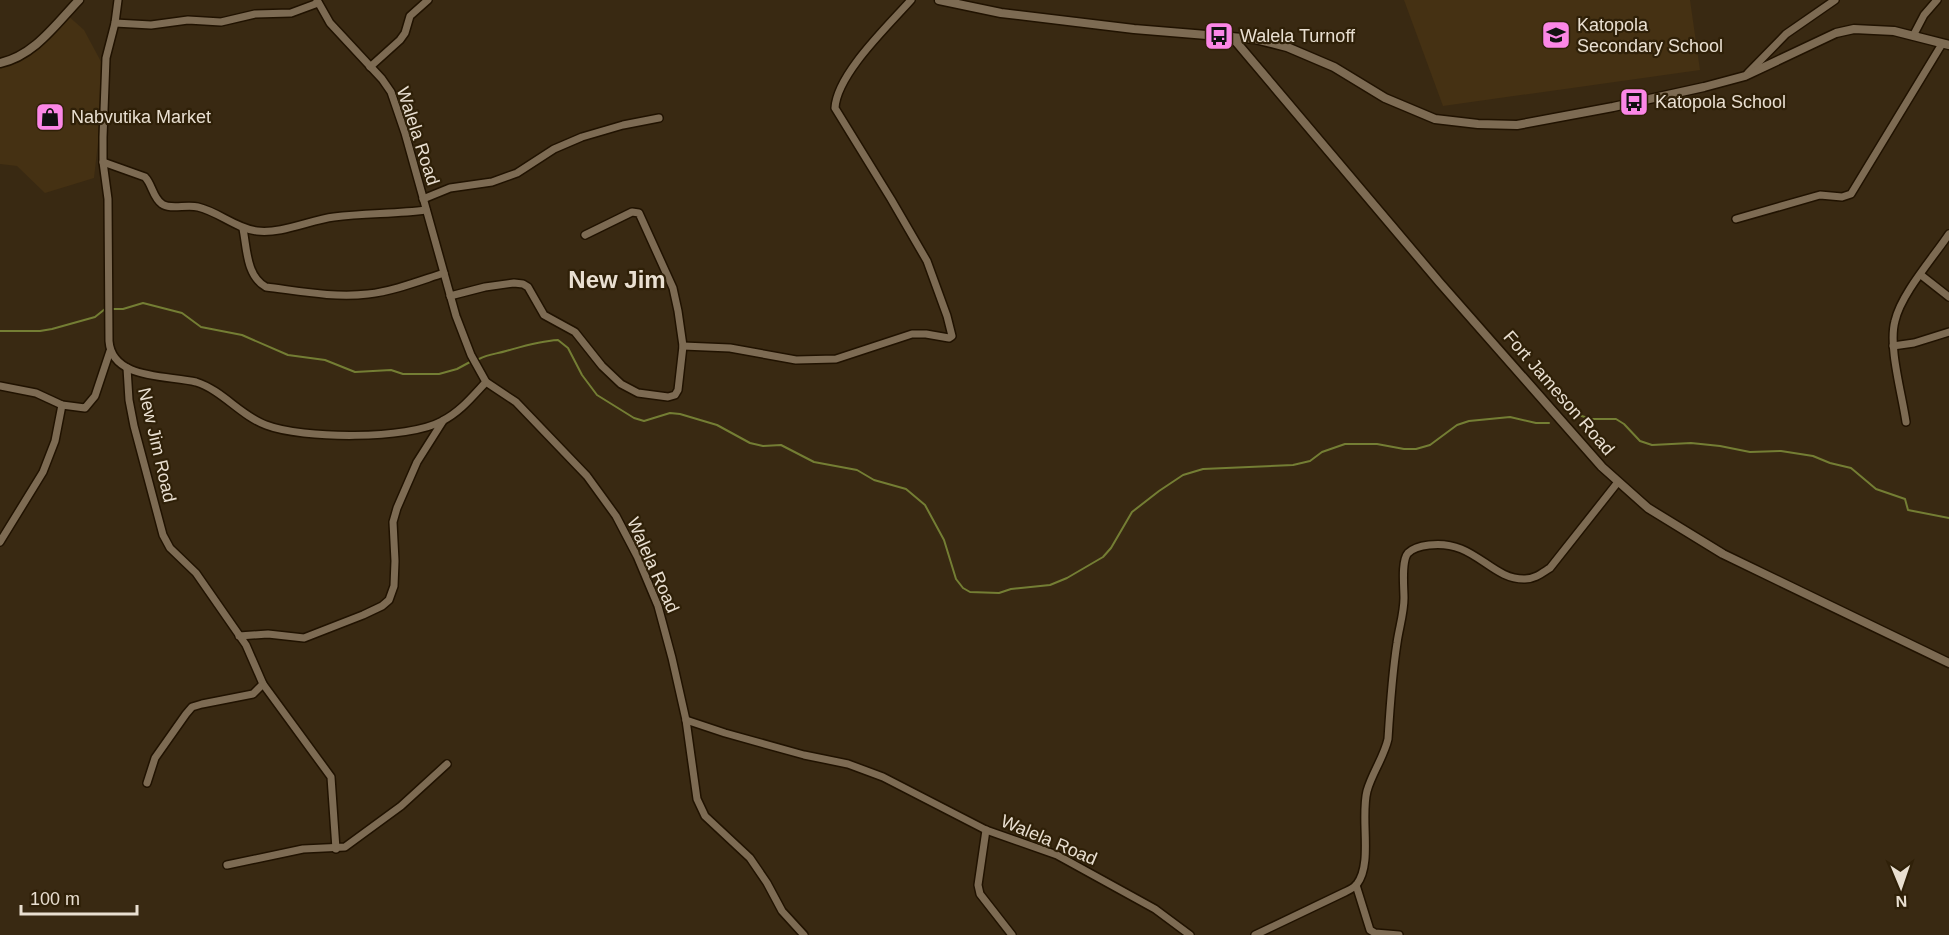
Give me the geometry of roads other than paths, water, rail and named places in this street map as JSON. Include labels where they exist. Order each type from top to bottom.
[{"type":"street","points":[[0,63],[21,56],[33,48],[79,0]]},
{"type":"street","points":[[0,386],[36,393],[62,405],[85,408],[95,396],[110,351],[108,199],[104,162],[106,58],[116,23],[118,0]]},
{"type":"street","points":[[370,67],[400,40],[405,33],[410,16],[429,0]]},
{"type":"street","points":[[683,346],[730,348],[806,360],[836,358],[912,334],[949,338],[952,336],[927,261],[835,108],[836,98],[844,81],[911,0]]},
{"type":"street","points":[[939,0],[1001,13],[1134,29],[1255,39],[1287,47],[1334,67],[1385,98],[1435,119],[1478,124],[1517,125],[1613,107],[1745,76],[1836,33],[1854,29],[1894,31],[1946,44],[1851,194],[1842,197],[1820,195],[1737,219]]},
{"type":"street","points":[[1745,76],[1786,34],[1835,0]]},
{"type":"street","points":[[1913,36],[1924,15],[1937,0]]},
{"type":"street","points":[[116,23],[151,25],[188,20],[221,21],[255,14],[291,13],[318,1]]},
{"type":"street","name":"Walela Road","points":[[318,1],[330,24],[382,79],[391,92],[405,133],[456,316],[471,355],[486,382],[516,402],[587,476],[616,516],[637,556],[658,606],[686,720],[804,755],[848,764],[883,777],[986,830],[1057,855],[1155,909],[1190,935]]},
{"type":"street","name":"Fort Jameson Road","points":[[1232,37],[1448,292],[1602,467],[1618,482],[1648,508],[1722,554],[1949,663]]},
{"type":"street","points":[[423,199],[450,188],[492,182],[517,173],[554,149],[582,137],[623,125],[659,118]]},
{"type":"street","points":[[104,162],[145,177],[150,182],[160,203],[167,206],[203,208],[243,229],[261,232],[332,218],[426,210]]},
{"type":"street","points":[[450,296],[514,283],[523,284],[528,287],[544,315],[575,332],[621,384],[638,393],[668,397],[675,395],[678,390],[683,346],[673,288],[639,213],[632,213],[585,236]]},
{"type":"street","points":[[243,229],[252,273],[258,282],[266,287],[319,294],[367,294],[398,288],[444,273]]},
{"type":"street","points":[[1906,422],[1893,346],[1894,322],[1901,304],[1949,234]]},
{"type":"street","points":[[1921,275],[1949,297]]},
{"type":"street","points":[[1893,346],[1914,343],[1949,332]]},
{"type":"street","name":"New Jim Road","points":[[110,351],[127,368],[129,400],[134,426],[163,535],[170,548],[196,573],[246,645],[263,684],[331,777],[336,849]]},
{"type":"street","points":[[127,368],[171,379],[196,382],[266,425],[327,434],[384,435],[409,433],[427,428],[443,421],[466,404],[486,382]]},
{"type":"street","points":[[0,542],[43,472],[55,441],[62,405]]},
{"type":"street","points":[[239,636],[268,634],[295,639],[304,638],[363,615],[389,600],[394,586],[393,522],[397,507],[417,462],[443,421]]},
{"type":"street","points":[[1255,935],[1356,885],[1361,875],[1365,859],[1365,807],[1368,790],[1388,739],[1393,672],[1404,607],[1403,563],[1406,555],[1414,549],[1429,545],[1448,544],[1460,547],[1479,557],[1494,569],[1516,578],[1527,579],[1536,576],[1550,568],[1618,482]]},
{"type":"street","points":[[147,783],[155,758],[192,707],[214,700],[253,694],[263,684]]},
{"type":"street","points":[[686,720],[697,799],[705,816],[750,858],[782,911],[804,935]]},
{"type":"street","points":[[227,865],[303,849],[345,847],[401,806],[447,764]]},
{"type":"street","points":[[986,830],[978,885],[980,894],[1012,935]]},
{"type":"street","points":[[1356,885],[1370,930],[1376,933],[1399,935]]},
{"type":"waterway","points":[[0,331],[52,329],[95,317],[105,309],[123,309],[143,303],[182,313],[201,327],[242,335],[288,355],[325,360],[355,372],[391,370],[403,374],[439,374],[457,369],[470,362]]},
{"type":"waterway","points":[[479,359],[532,344],[558,340],[568,348],[582,375],[597,395],[634,418],[644,421],[670,413],[680,414],[717,425],[750,443],[763,446],[781,445],[814,462],[857,470],[874,480],[906,489],[925,505],[944,540],[956,579],[963,588],[970,592],[999,593],[1011,589],[1050,585],[1067,578],[1103,557],[1111,548],[1132,512],[1183,475],[1203,469],[1293,465],[1310,461],[1322,452],[1345,444],[1377,444],[1416,449],[1430,445],[1457,425],[1469,421],[1510,417],[1536,423],[1549,423]]},
{"type":"waterway","points":[[1566,411],[1591,419],[1616,419],[1640,441],[1652,445],[1691,443],[1750,452],[1781,451],[1813,456],[1851,468],[1876,489],[1905,499],[1908,510],[1949,518]]},
{"type":"place","name":"Katopola Secondary School","points":[[1556,35]]},
{"type":"place","name":"Walela Turnoff","points":[[1219,36]]},
{"type":"place","name":"Katopola School","points":[[1634,102]]},
{"type":"place","name":"Nabvutika Market","points":[[50,117]]},
{"type":"district","name":"New Jim","points":[[617,279]]}]
